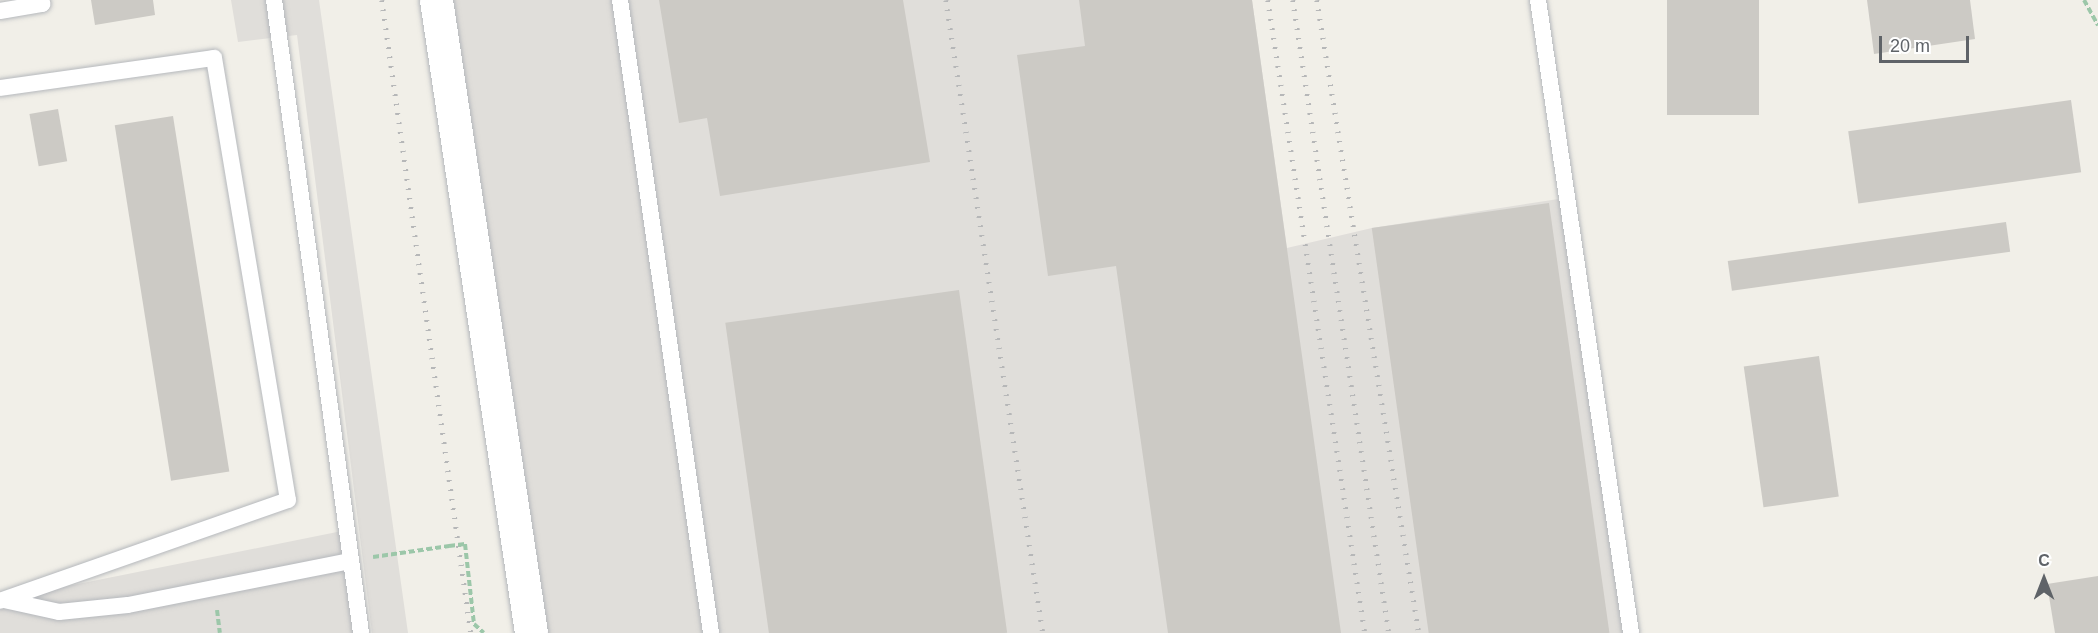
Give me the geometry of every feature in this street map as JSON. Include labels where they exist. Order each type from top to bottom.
[{"type":"street","points":[[436,0],[531,633]]},
{"type":"lane","points":[[0,11],[42,4],[41,0]]},
{"type":"lane","points":[[274,0],[361,633]]},
{"type":"lane","points":[[620,0],[711,633]]},
{"type":"lane","points":[[1538,0],[1631,633]]},
{"type":"lane","points":[[0,88],[214,58],[288,500],[2,600]]},
{"type":"lane","points":[[2,600],[59,612],[128,605],[351,561]]},
{"type":"path","points":[[2084,0],[2098,25]]},
{"type":"path","points":[[351,561],[465,544],[476,633]]},
{"type":"path","points":[[474,624],[484,633]]},
{"type":"shaded area","points":[[231,0],[319,0],[408,633],[372,633],[297,35],[238,42]]},
{"type":"shaded area","points":[[436,0],[1252,0],[1287,248],[1372,228],[1565,198],[1631,633],[528,633]]},
{"type":"shaded area","points":[[347,530],[361,633],[0,633],[0,601],[3,599]]},
{"type":"building","points":[[91,0],[153,0],[155,15],[95,25]]},
{"type":"building","points":[[659,0],[903,0],[930,162],[720,196],[707,118],[679,123]]},
{"type":"building","points":[[1079,0],[1252,0],[1341,633],[1168,633],[1116,266],[1048,276],[1017,55],[1085,46]]},
{"type":"building","points":[[1667,0],[1759,0],[1759,115],[1667,115]]},
{"type":"building","points":[[1867,0],[1970,0],[1975,39],[1874,54]]},
{"type":"building","points":[[2071,100],[2081,172],[1858,204],[1848,131]]},
{"type":"building","points":[[58,109],[67,161],[39,166],[29,114]]},
{"type":"building","points":[[173,116],[229,472],[171,481],[115,125]]},
{"type":"building","points":[[1549,203],[1609,633],[1429,633],[1372,228]]},
{"type":"building","points":[[2006,222],[2010,252],[1732,291],[1728,261]]},
{"type":"building","points":[[959,290],[1007,633],[769,633],[725,323]]},
{"type":"building","points":[[1819,356],[1839,497],[1764,507],[1744,367]]},
{"type":"building","points":[[2098,576],[2098,633],[2055,633],[2047,584]]},
{"type":"railway","points":[[382,0],[471,633]]},
{"type":"railway","points":[[946,0],[1043,633]]},
{"type":"railway","points":[[1268,0],[1365,633]]},
{"type":"railway","points":[[1293,0],[1389,633]]},
{"type":"railway","points":[[1317,0],[1419,633]]}]
